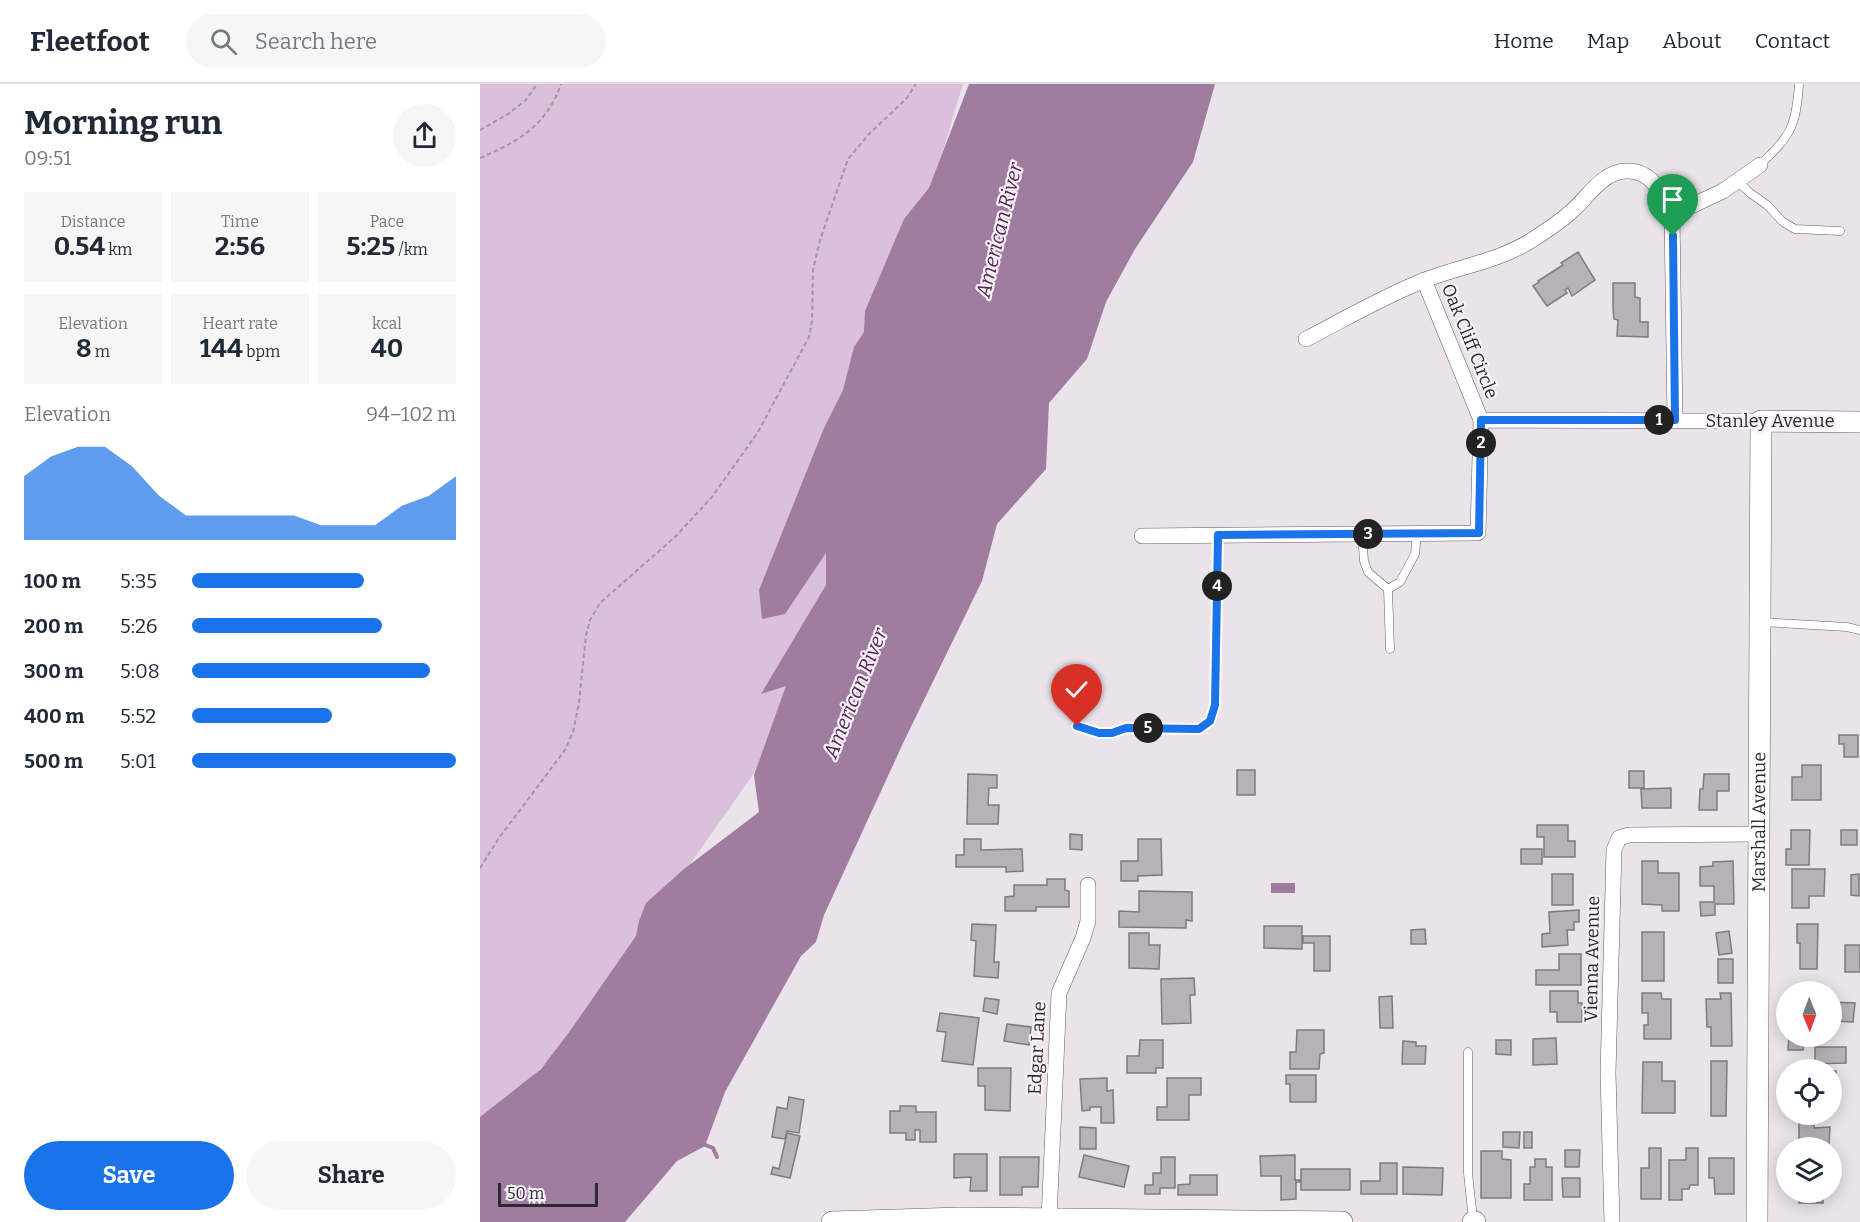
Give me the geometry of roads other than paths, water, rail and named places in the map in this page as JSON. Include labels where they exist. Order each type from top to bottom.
[{"type":"street","points":[[1672,215],[1704,201],[1760,165]]},
{"type":"street","name":"Oak Cliff Circle","points":[[1481,420],[1424,280],[1480,264],[1529,242],[1573,210],[1602,180],[1619,172],[1638,172],[1654,182],[1660,189],[1672,215],[1675,420]]},
{"type":"street","points":[[1306,339],[1424,280]]},
{"type":"street","points":[[1143,536],[1479,533],[1481,420]]},
{"type":"street","name":"Stanley Avenue","points":[[1481,420],[1860,422]]},
{"type":"street","name":"Marshall Avenue","points":[[1757,1222],[1761,421]]},
{"type":"street","name":"Vienna Avenue","points":[[1612,1222],[1608,1072],[1614,850],[1618,838],[1629,834],[1759,834]]},
{"type":"street","name":"Edgar Lane","points":[[1048,1219],[1059,993],[1088,921],[1088,885]]},
{"type":"street","points":[[832,1222],[1048,1219],[1341,1222]]},
{"type":"lane","points":[[1760,165],[1783,143],[1794,123],[1799,84]]},
{"type":"lane","points":[[1737,181],[1767,205],[1783,222],[1795,229],[1840,231]]},
{"type":"lane","points":[[1362,534],[1364,561],[1368,572],[1388,589],[1390,649]]},
{"type":"lane","points":[[1388,589],[1400,582],[1415,554],[1417,534]]},
{"type":"lane","points":[[1077,726],[1099,733],[1112,733],[1126,728],[1199,729],[1210,721],[1215,705],[1218,535]]},
{"type":"lane","points":[[1760,622],[1847,627],[1860,630]]},
{"type":"lane","points":[[1468,1052],[1468,1173],[1474,1222]]},
{"type":"water","name":"American River","points":[[969,84],[1215,84],[1193,162],[1135,249],[1106,302],[1087,359],[1049,403],[1046,469],[997,524],[982,581],[905,739],[824,915],[816,942],[801,956],[725,1092],[705,1146],[677,1161],[625,1222],[480,1222],[480,1117],[541,1069],[636,936],[646,903],[684,869],[759,812],[754,775],[786,686],[761,694],[826,585],[826,553],[785,614],[762,619],[759,590],[824,428],[843,390],[854,347],[864,332],[865,311],[904,219],[929,188]]},
{"type":"water","points":[[1271,883],[1295,883],[1295,893],[1271,893]]},
{"type":"waterway","points":[[703,1144],[713,1148],[717,1157]]}]
